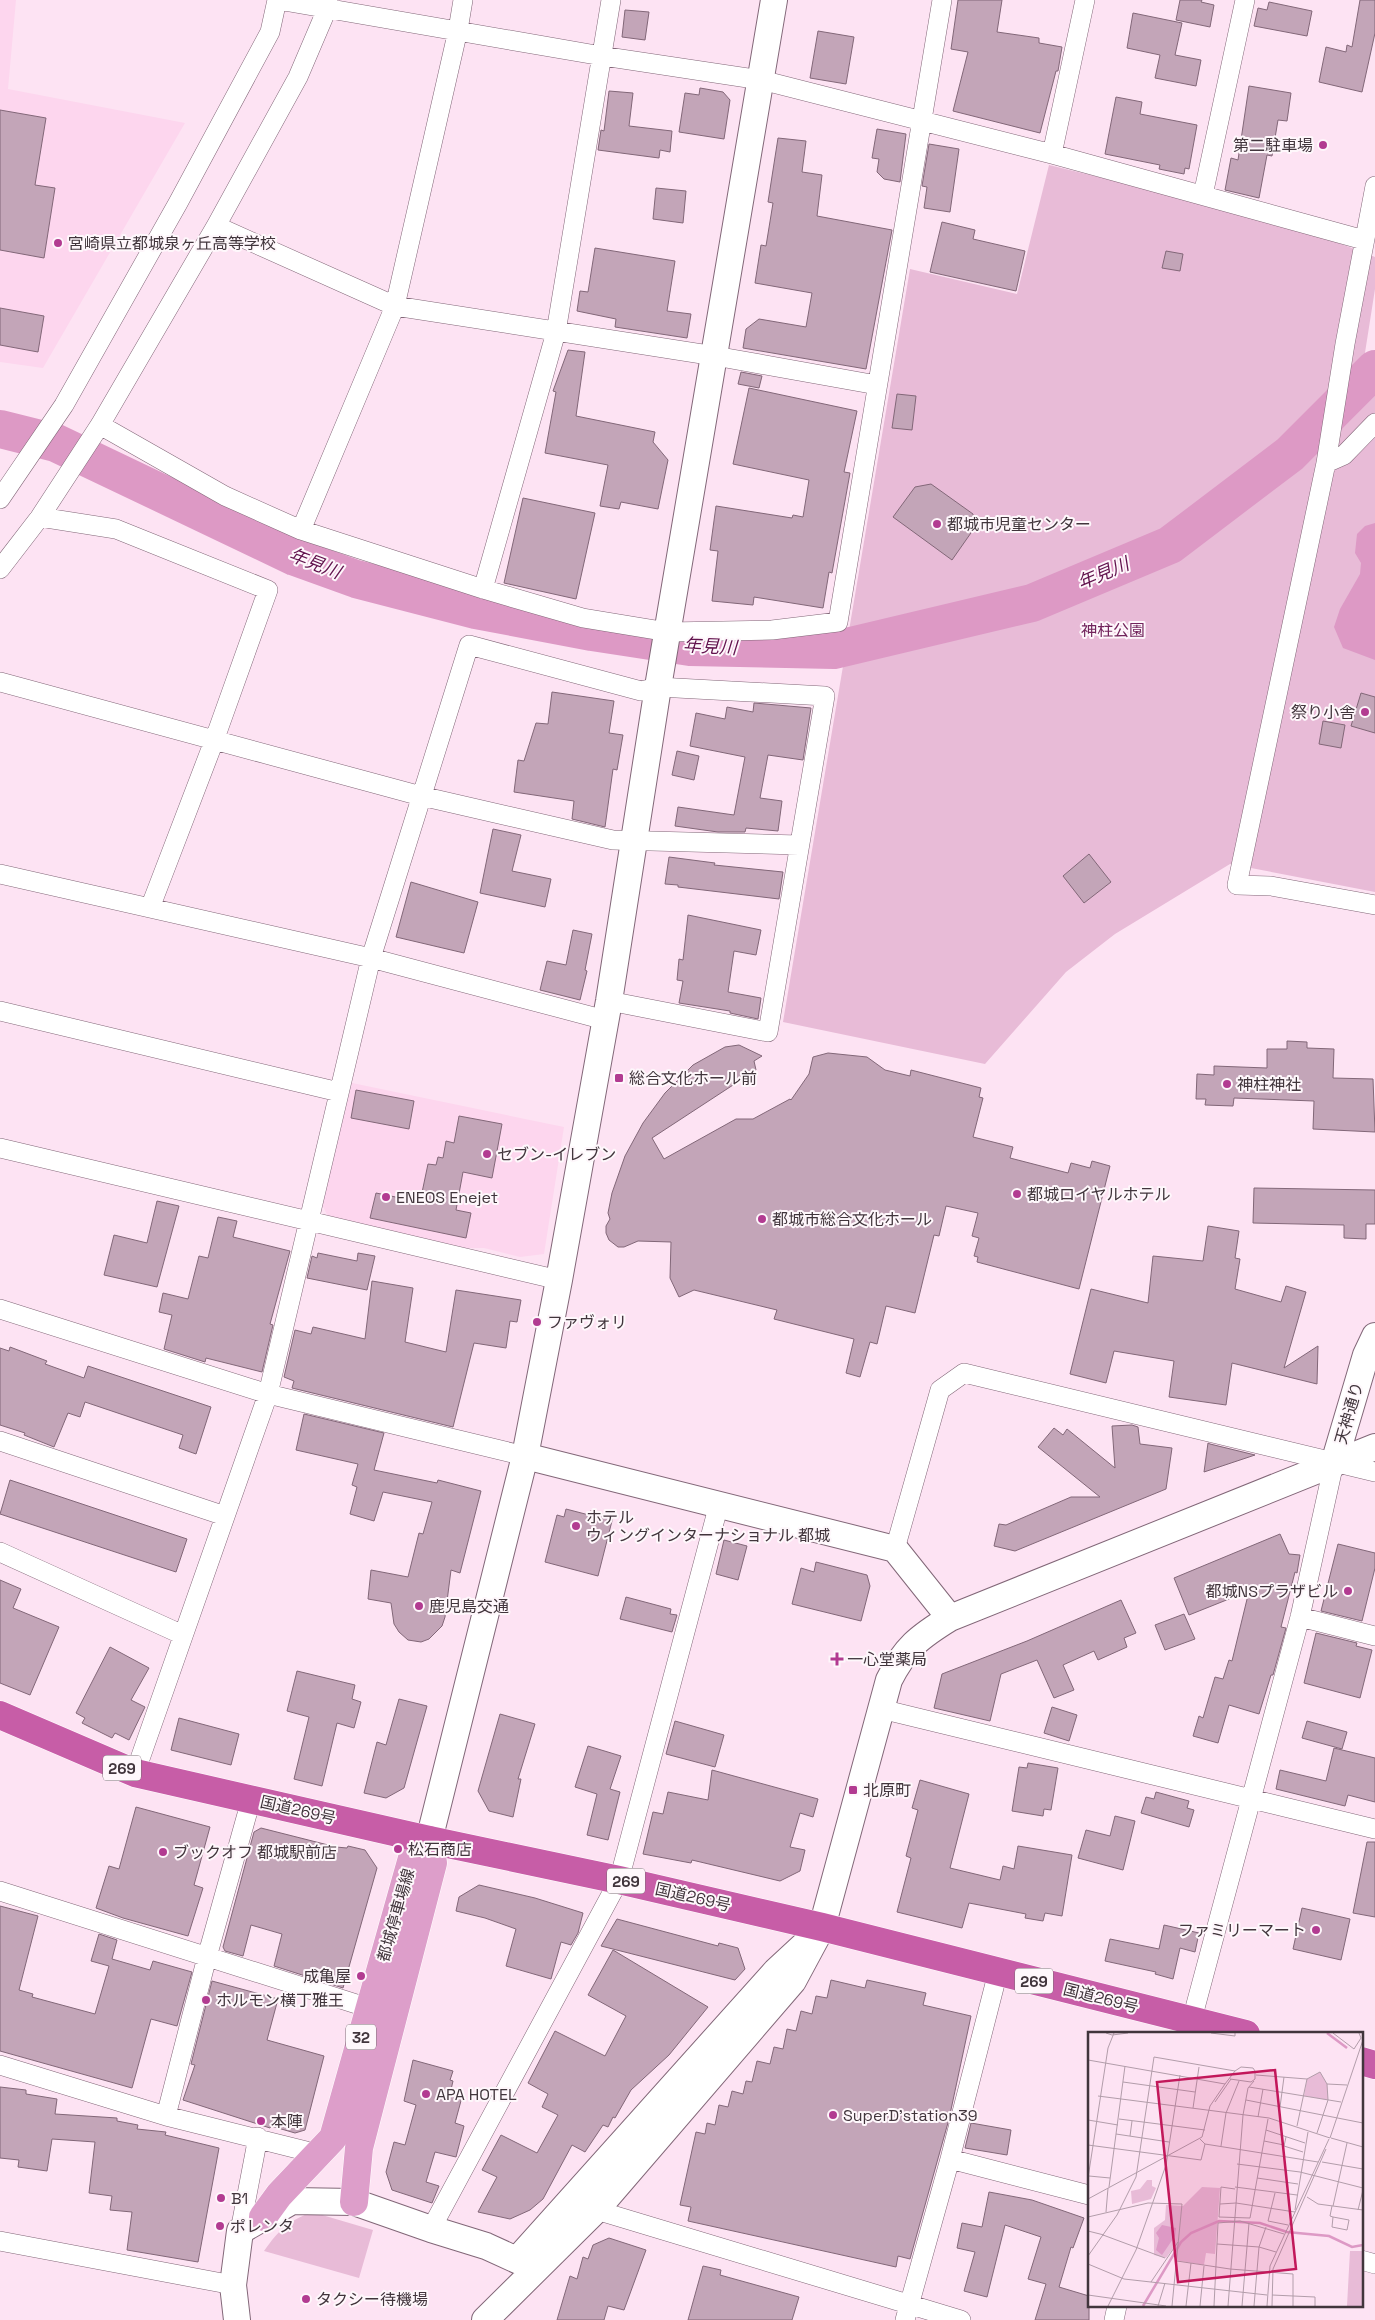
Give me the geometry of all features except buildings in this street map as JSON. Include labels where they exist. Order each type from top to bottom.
[{"type":"highway","name":"国道269号","points":[[0,1715],[134,1773],[429,1840],[619,1880],[822,1927],[998,1972],[1190,2027],[1230,2032]]},
{"type":"highway","points":[[1362,2062],[1375,2065]]},
{"type":"main road","name":"都城停車場線","points":[[263,2217],[279,2195],[333,2138],[412,1858],[429,1840]]},
{"type":"main road","name":"都城停車場線","points":[[354,2202],[360,2148],[433,1863],[429,1840]]},
{"type":"street","points":[[4,493],[64,405],[178,203],[270,32],[278,0],[328,4],[602,56],[761,80],[1052,154],[1364,240]]},
{"type":"street","points":[[300,530],[395,306],[458,30],[463,0]]},
{"type":"street","points":[[483,590],[556,332],[611,0]]},
{"type":"street","points":[[429,1840],[525,1456],[559,1280],[607,1011],[658,688],[774,0]]},
{"type":"street","points":[[100,425],[226,496],[300,530],[483,590],[583,618],[668,632],[772,630],[838,622],[942,0]]},
{"type":"street","points":[[1052,154],[1085,0]]},
{"type":"street","points":[[1203,196],[1245,0]]},
{"type":"street","points":[[0,569],[42,513],[100,425],[216,226],[298,77],[328,4]]},
{"type":"street","points":[[1375,186],[1341,369],[1326,463],[1237,885],[1271,886],[1375,905]]},
{"type":"street","points":[[216,226],[395,306],[715,356],[878,385]]},
{"type":"street","points":[[1326,463],[1344,454],[1375,423]]},
{"type":"street","points":[[42,513],[116,528],[268,590],[214,741],[150,908]]},
{"type":"street","points":[[0,874],[371,958],[607,1011],[768,1032],[826,696],[658,688],[641,691],[469,645],[371,958],[268,1394],[134,1773]]},
{"type":"street","points":[[0,682],[421,796],[613,840],[799,845]]},
{"type":"street","points":[[0,1011],[339,1092]]},
{"type":"street","points":[[0,1148],[559,1280]]},
{"type":"street","points":[[0,1309],[268,1394],[895,1549],[950,1618]]},
{"type":"street","name":"天神通り","points":[[1334,1463],[1366,1355],[1375,1336]]},
{"type":"street","points":[[895,1549],[940,1390],[964,1373],[1375,1472]]},
{"type":"street","points":[[0,1441],[225,1516]]},
{"type":"street","points":[[526,2264],[596,2210],[793,1981],[822,1927],[889,1680],[899,1660],[921,1636],[950,1618],[1375,1447]]},
{"type":"street","points":[[1190,2027],[1300,1617],[1334,1463]]},
{"type":"street","points":[[431,2229],[619,1880],[719,1504]]},
{"type":"street","points":[[0,1552],[183,1635]]},
{"type":"street","points":[[1300,1617],[1375,1636]]},
{"type":"street","points":[[880,1708],[1252,1798],[1375,1830]]},
{"type":"street","points":[[166,2116],[207,1957],[251,1800]]},
{"type":"street","points":[[0,1891],[369,2008]]},
{"type":"street","points":[[486,2320],[526,2264],[776,1972],[822,1927]]},
{"type":"street","points":[[907,2312],[950,2159],[998,1972]]},
{"type":"street","points":[[0,2066],[166,2116],[258,2137],[318,2154]]},
{"type":"street","points":[[237,2320],[233,2284],[240,2231],[258,2137]]},
{"type":"street","points":[[950,2159],[1088,2195]]},
{"type":"street","points":[[240,2231],[292,2200],[354,2202],[486,2246],[526,2264]]},
{"type":"street","points":[[596,2210],[907,2312],[961,2320]]},
{"type":"street","points":[[0,2241],[233,2284]]},
{"type":"street","points":[[1362,2260],[1375,2264]]},
{"type":"shaded area","name":"宮崎県立都城泉ヶ丘高等学校","points":[[0,0],[16,0],[8,89],[185,123],[43,368],[0,362]]},
{"type":"shaded area","points":[[1375,523],[1375,660],[1343,648],[1334,627],[1340,609],[1360,574],[1361,563],[1355,553],[1357,534],[1365,526]]},
{"type":"shaded area","points":[[352,1083],[564,1127],[544,1254],[520,1257],[484,1248],[465,1248],[328,1217],[322,1204]]},
{"type":"green space","name":"神柱公園","points":[[1049,165],[1254,217],[1335,242],[1375,257],[1375,289],[1364,359],[1375,394],[1375,892],[1230,864],[1115,934],[1066,972],[985,1064],[783,1022],[910,269],[1017,294]]},
{"type":"green space","points":[[312,2212],[373,2230],[359,2278],[264,2251],[274,2237],[285,2227],[296,2219]]},
{"type":"waterway","name":"年見川","points":[[0,429],[56,443],[295,557],[356,579],[476,610],[592,632],[690,647],[834,650],[1032,603],[1170,545],[1290,454],[1375,369]]},
{"type":"place","name":"第二駐車場","points":[[1323,145]]},
{"type":"place","name":"宮崎県立都城泉ヶ丘高等学校","points":[[58,243]]},
{"type":"place","name":"都城市児童センター","points":[[937,524]]},
{"type":"place","name":"祭り小舎","points":[[1365,712]]},
{"type":"place","name":"総合文化ホール前","points":[[619,1078]]},
{"type":"place","name":"神柱神社","points":[[1227,1084]]},
{"type":"place","name":"セブン-イレブン","points":[[487,1154]]},
{"type":"place","name":"都城ロイヤルホテル","points":[[1017,1194]]},
{"type":"place","name":"ENEOS Enejet","points":[[386,1197]]},
{"type":"place","name":"都城市総合文化ホール","points":[[762,1219]]},
{"type":"place","name":"ファヴォリ","points":[[537,1322]]},
{"type":"place","name":"ホテル ウィングインターナショナル 都城","points":[[576,1526]]},
{"type":"place","name":"都城NSプラザビル","points":[[1348,1591]]},
{"type":"place","name":"鹿児島交通","points":[[419,1606]]},
{"type":"place","name":"一心堂薬局","points":[[837,1659]]},
{"type":"place","name":"北原町","points":[[853,1790]]},
{"type":"place","name":"松石商店","points":[[398,1849]]},
{"type":"place","name":"ブックオフ 都城駅前店","points":[[163,1852]]},
{"type":"place","name":"ファミリーマート","points":[[1316,1930]]},
{"type":"place","name":"成亀屋","points":[[361,1976]]},
{"type":"place","name":"ホルモン横丁雅王","points":[[206,2000]]},
{"type":"place","name":"APA HOTEL","points":[[426,2094]]},
{"type":"place","name":"SuperD'station39","points":[[833,2115]]},
{"type":"place","name":"本陣","points":[[261,2121]]},
{"type":"place","name":"B1","points":[[221,2198]]},
{"type":"place","name":"ポレンタ","points":[[220,2226]]},
{"type":"place","name":"タクシー待機場","points":[[306,2299]]}]
